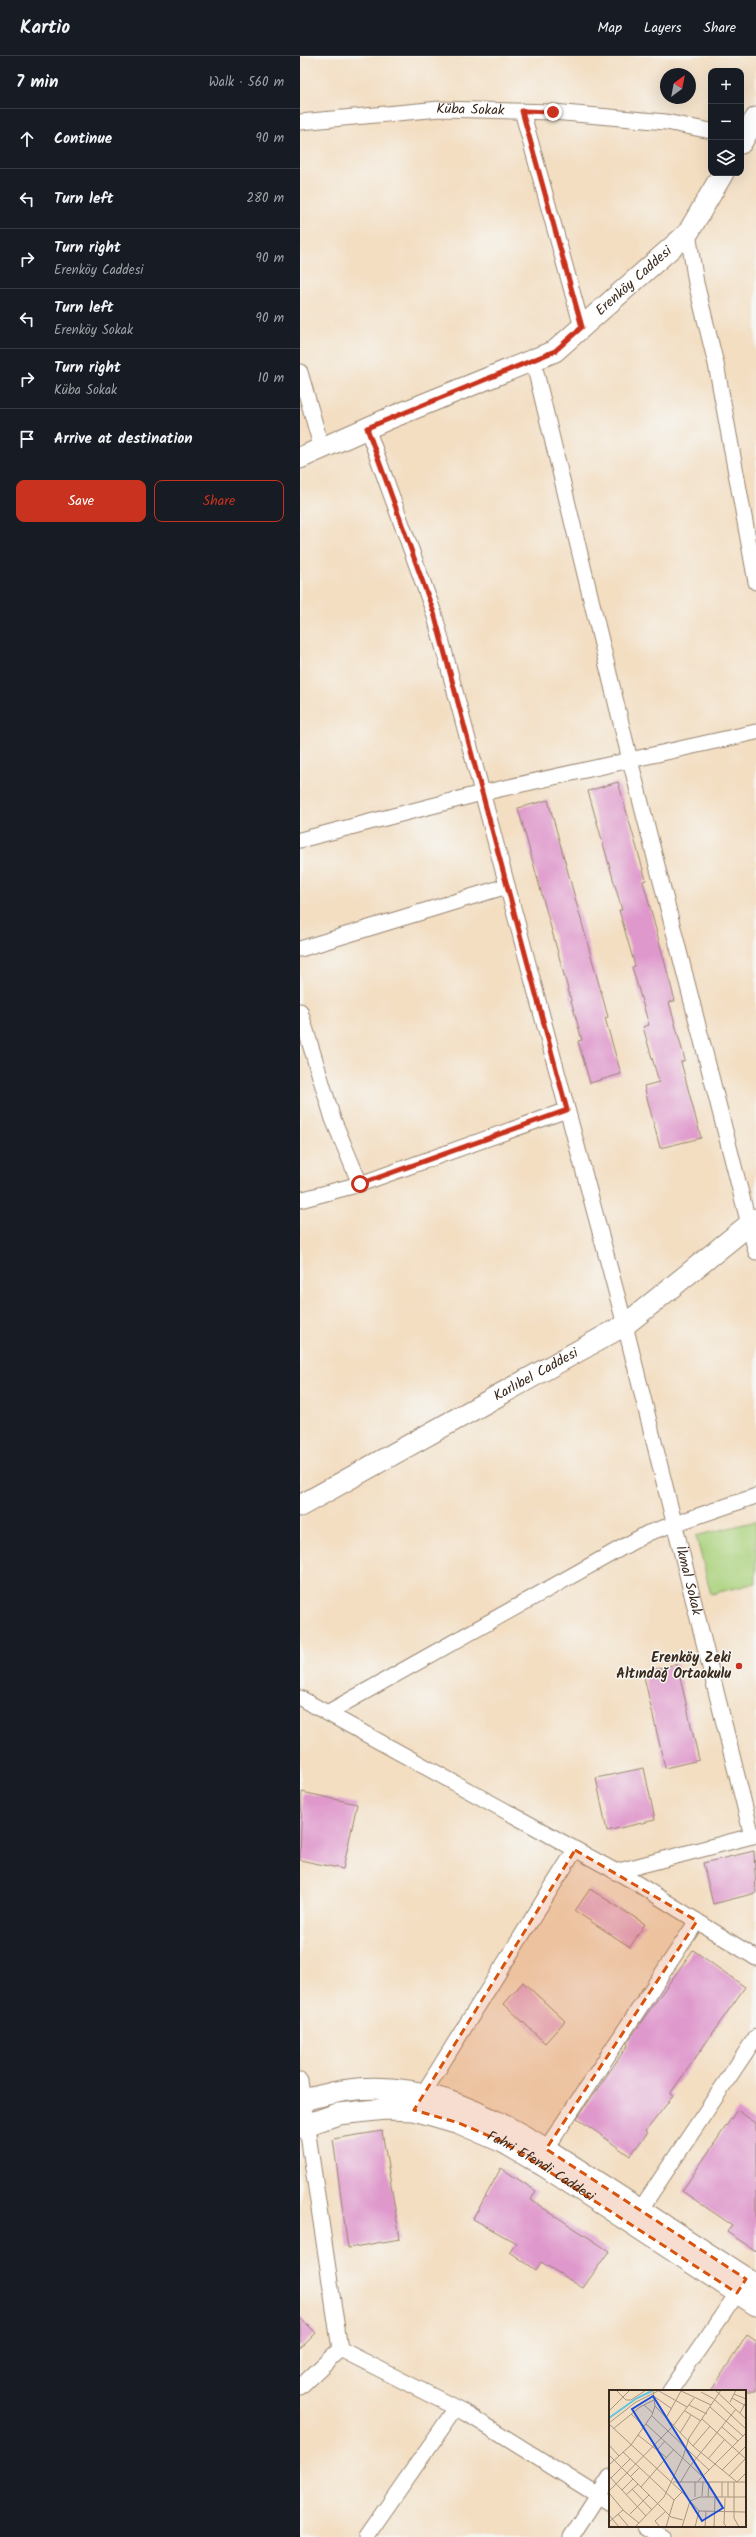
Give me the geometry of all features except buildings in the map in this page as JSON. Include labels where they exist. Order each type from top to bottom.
[{"type":"street","name":"Küba Sokak","points":[[300,122],[440,109],[522,111],[666,122],[708,130]]},
{"type":"street","points":[[522,111],[582,327]]},
{"type":"street","points":[[744,137],[756,118]]},
{"type":"street","name":"Erenköy Caddesi","points":[[300,458],[367,428],[555,351],[688,233],[721,176]]},
{"type":"street","points":[[688,233],[696,283],[716,364],[752,539],[756,582]]},
{"type":"street","points":[[533,360],[630,760],[752,1223],[756,1252]]},
{"type":"street","points":[[300,372],[322,448]]},
{"type":"street","name":"İkmal Sokak","points":[[367,428],[434,613],[625,1325],[754,1836]]},
{"type":"street","points":[[300,840],[482,793],[756,732]]},
{"type":"street","points":[[300,948],[507,886]]},
{"type":"street","points":[[300,1011],[333,1119],[360,1184]]},
{"type":"street","points":[[300,1200],[360,1184],[567,1110]]},
{"type":"street","name":"Karlıbel Caddesi","points":[[300,1506],[625,1325],[752,1223]]},
{"type":"street","points":[[327,1713],[648,1533],[756,1496]]},
{"type":"street","points":[[300,1698],[615,1872],[756,1958]]},
{"type":"street","points":[[615,1872],[754,1836]]},
{"type":"street","points":[[418,2101],[576,1850]]},
{"type":"street","points":[[546,2149],[697,1921]]},
{"type":"street","points":[[640,2210],[756,2037]]},
{"type":"street","name":"Fahri Efendi Caddesi","points":[[301,2094],[378,2088],[512,2128],[640,2210],[747,2286],[756,2305]]},
{"type":"street","points":[[301,2094],[303,2126],[340,2349]]},
{"type":"street","name":"Fahri Efendi Caddesi","points":[[303,2126],[338,2114],[386,2109],[418,2101],[459,2123],[503,2142],[747,2286]]},
{"type":"street","points":[[671,2390],[747,2286]]},
{"type":"street","points":[[300,2387],[340,2349]]},
{"type":"street","points":[[340,2349],[456,2408],[604,2499]]},
{"type":"street","points":[[366,2537],[456,2408]]},
{"type":"street","points":[[571,2537],[604,2499],[609,2481]]},
{"type":"street","points":[[647,2527],[662,2537]]},
{"type":"highlighted area","points":[[575,1850],[697,1921],[546,2149],[746,2279],[737,2293],[503,2142],[459,2123],[414,2110]]},
{"type":"green space","points":[[756,1521],[756,1583],[711,1594],[696,1536]]},
{"type":"place","name":"Erenköy Zeki Altındağ Ortaokulu","points":[[739,1666]]},
{"type":"route","points":[[360,1184],[567,1110],[434,613],[367,428],[555,351],[582,327],[522,111],[553,112]]}]
